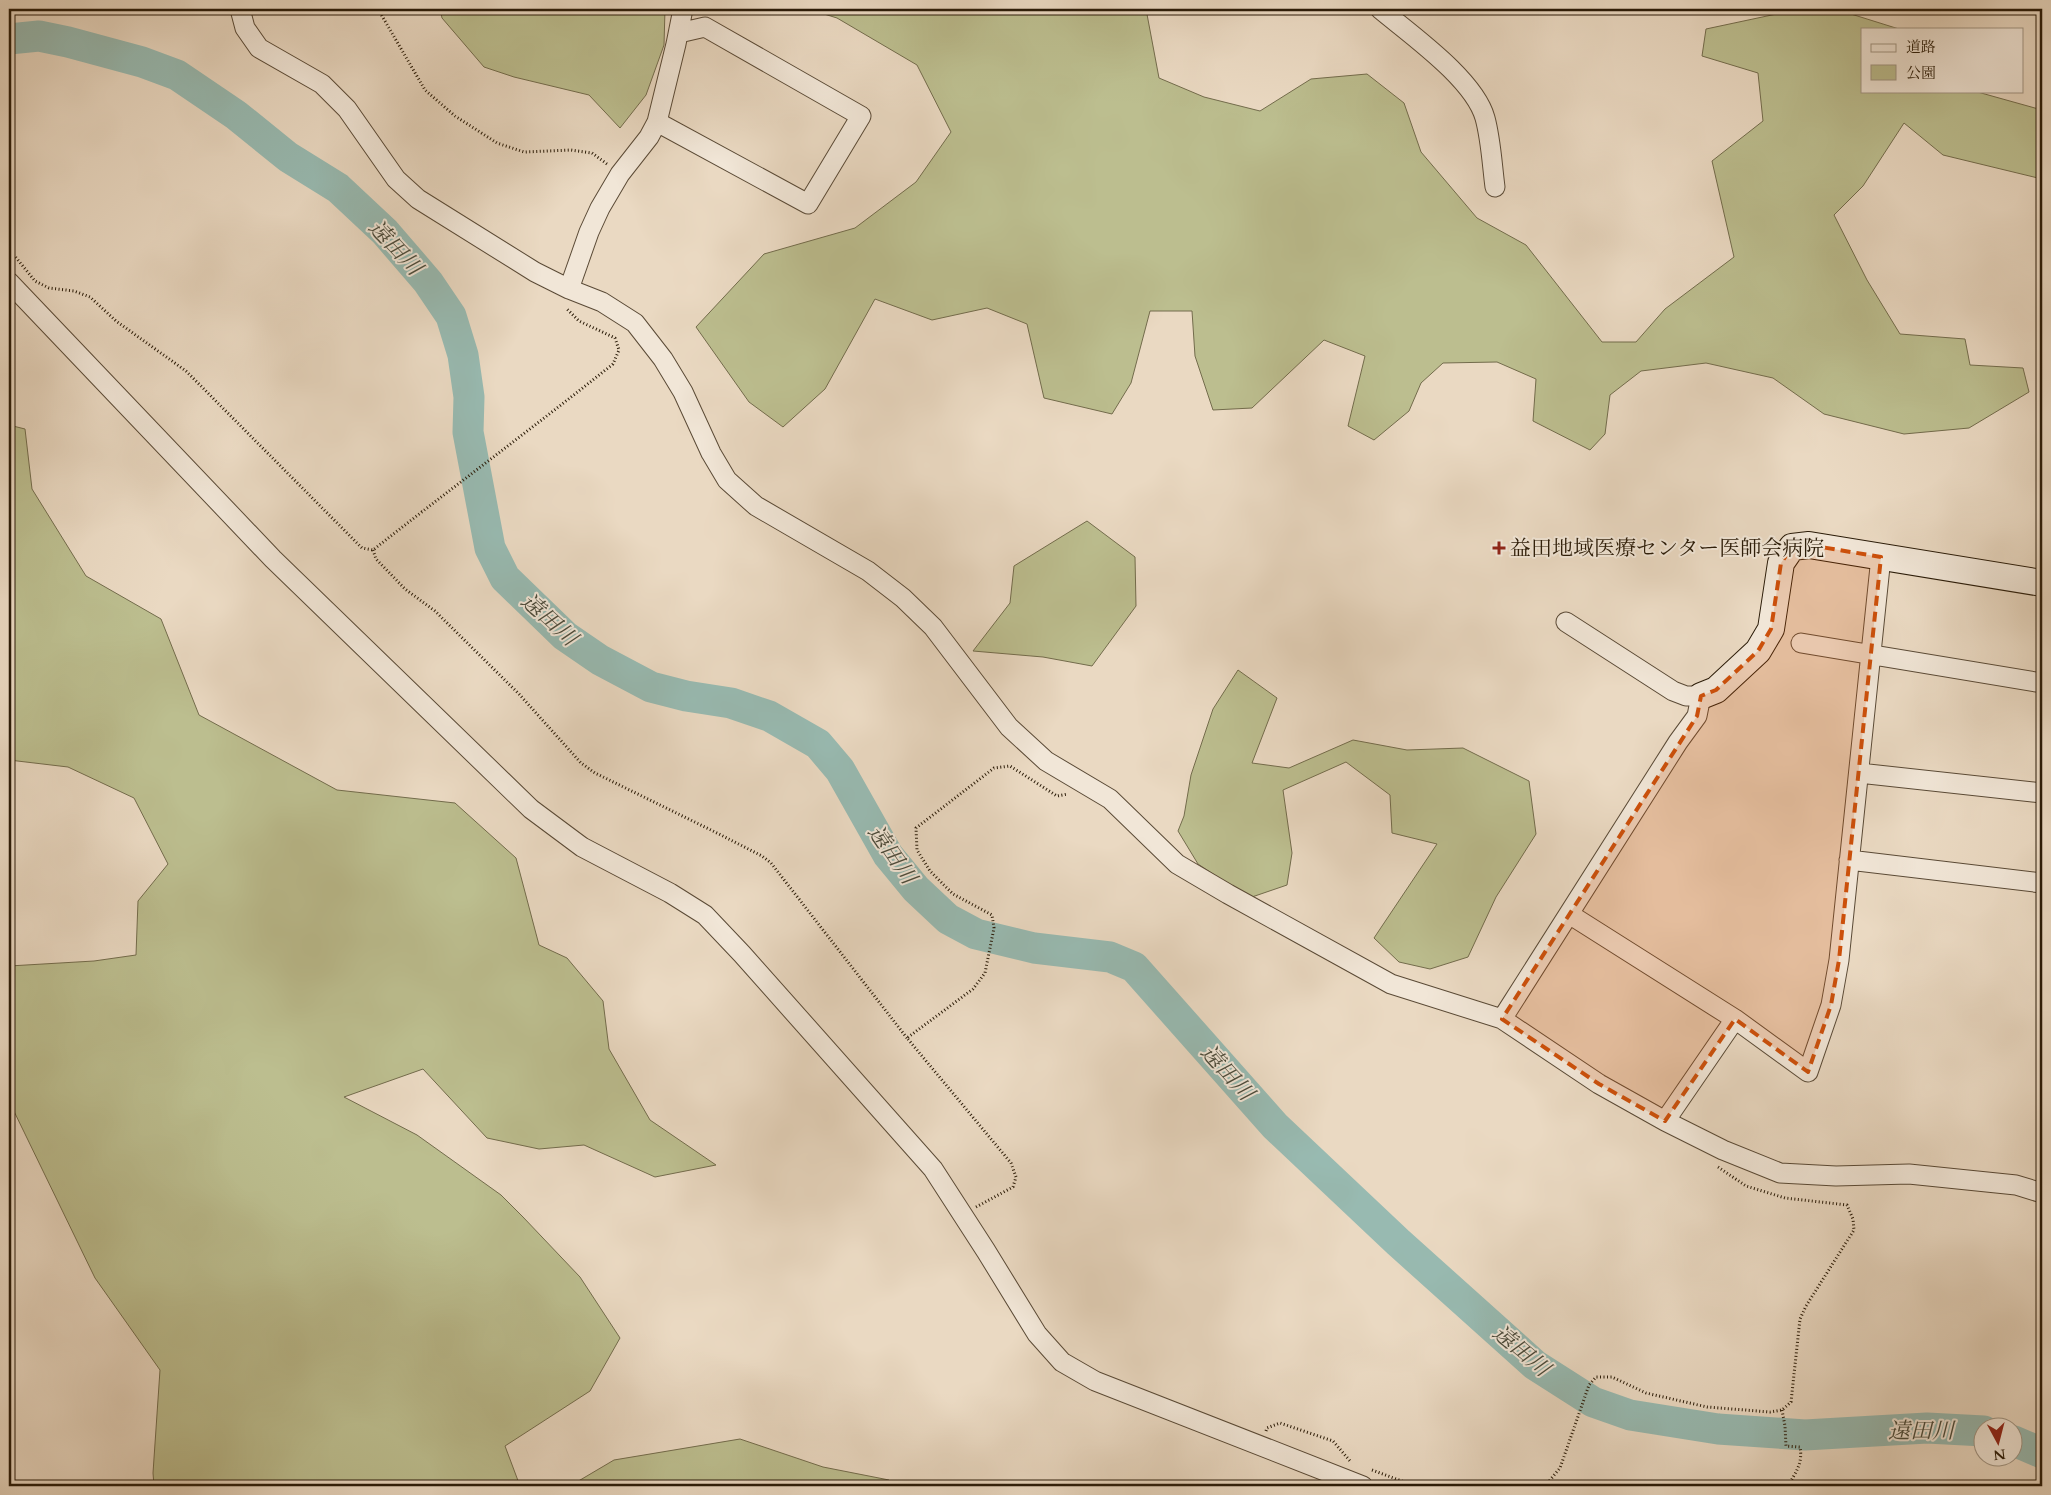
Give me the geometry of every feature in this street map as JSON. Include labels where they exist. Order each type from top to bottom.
[{"type":"street","points":[[240,9],[245,28],[258,48],[322,84],[347,109],[396,179],[418,199],[535,272],[569,289],[602,302],[635,323],[663,359],[683,392],[711,454],[727,480],[756,506],[868,571],[903,598],[933,627],[1009,727],[1046,761],[1110,799],[1177,864],[1392,984],[1502,1019],[1599,1084],[1665,1121],[1723,1150],[1780,1173],[1836,1176],[1909,1174],[2016,1185],[2042,1193]]},
{"type":"street","points":[[569,289],[593,224],[620,174],[649,138],[657,122],[683,9]]},
{"type":"street","points":[[1380,9],[1453,71],[1476,97],[1485,118],[1495,187]]},
{"type":"street","points":[[657,122],[808,204],[861,116],[705,27],[679,33]]},
{"type":"street","points":[[9,282],[272,559],[531,809],[582,847],[670,893],[705,915],[933,1169],[1037,1334],[1062,1362],[1095,1381],[1363,1486]]},
{"type":"street","points":[[1566,622],[1673,691],[1686,696],[1701,696],[1716,690],[1758,651],[1771,629],[1780,563],[1792,547],[1809,545],[2042,583]]},
{"type":"street","points":[[1569,914],[1736,1019],[1808,1072],[1831,1005],[1839,960],[1881,557]]},
{"type":"street","points":[[1801,643],[2042,684]]},
{"type":"street","points":[[1502,1019],[1678,742],[1697,716],[1701,696]]},
{"type":"street","points":[[1859,772],[2042,793]]},
{"type":"street","points":[[1849,860],[2042,883]]},
{"type":"street","points":[[1665,1121],[1736,1019]]},
{"type":"path","points":[[378,9],[424,90],[455,116],[497,143],[524,152],[571,150],[592,153],[620,174]]},
{"type":"path","points":[[9,249],[35,281],[49,288],[74,291],[90,297],[116,321],[186,372],[218,401],[362,548],[373,550],[467,476],[521,438],[613,364],[618,350],[615,338],[579,321],[566,308],[569,289]]},
{"type":"path","points":[[373,550],[376,559],[404,589],[434,611],[512,687],[581,763],[594,773],[762,856],[771,863],[906,1038],[1011,1163],[1016,1177],[1013,1187],[962,1214]]},
{"type":"path","points":[[906,1038],[973,989],[985,973],[994,928],[992,915],[953,894],[930,871],[917,850],[916,828],[994,768],[1010,766],[1057,796],[1071,794],[1085,784]]},
{"type":"path","points":[[1545,1486],[1560,1468],[1589,1385],[1596,1377],[1612,1377],[1646,1393],[1706,1407],[1770,1412],[1782,1410],[1791,1402],[1800,1319],[1806,1306],[1854,1230],[1854,1219],[1847,1205],[1785,1198],[1746,1186],[1719,1170],[1712,1158],[1723,1150]]},
{"type":"path","points":[[1782,1410],[1786,1446],[1800,1447],[1802,1462],[1788,1486]]},
{"type":"path","points":[[1259,1445],[1267,1428],[1280,1423],[1333,1441],[1348,1460],[1357,1463]]},
{"type":"path","points":[[1365,1467],[1415,1486]]},
{"type":"highlighted area","points":[[1809,545],[1881,557],[1839,960],[1831,1005],[1808,1072],[1735,1019],[1665,1121],[1599,1084],[1502,1019],[1697,716],[1701,696],[1716,690],[1758,651],[1771,629],[1781,563],[1792,547]]},
{"type":"green space","points":[[440,9],[665,9],[664,45],[646,95],[620,128],[589,95],[514,77],[484,67],[442,18]]},
{"type":"green space","points":[[808,9],[1146,9],[1159,78],[1204,97],[1260,111],[1311,79],[1367,74],[1404,103],[1421,152],[1477,218],[1526,245],[1602,342],[1636,342],[1665,309],[1734,257],[1712,161],[1763,121],[1758,73],[1702,56],[1706,29],[1800,9],[1835,9],[1896,28],[1861,28],[1861,92],[1978,92],[2042,110],[2042,179],[1943,155],[1904,123],[1863,186],[1834,215],[1867,280],[1900,334],[1965,339],[1970,365],[2023,368],[2029,392],[1969,428],[1904,434],[1824,414],[1773,378],[1706,363],[1641,371],[1610,395],[1605,434],[1590,450],[1533,421],[1536,379],[1497,362],[1443,363],[1421,383],[1409,411],[1374,440],[1348,426],[1365,356],[1324,340],[1252,408],[1213,410],[1195,356],[1192,311],[1150,311],[1131,383],[1112,414],[1044,398],[1027,324],[987,308],[932,320],[875,299],[825,389],[783,427],[749,402],[696,327],[764,254],[855,228],[916,182],[951,132],[917,65],[837,18]]},
{"type":"green space","points":[[9,425],[25,429],[32,489],[86,576],[161,619],[199,715],[337,790],[455,803],[516,858],[539,945],[567,958],[603,1001],[609,1049],[650,1120],[716,1165],[655,1177],[584,1145],[539,1149],[487,1138],[423,1069],[344,1097],[417,1135],[501,1195],[580,1277],[620,1338],[590,1391],[505,1446],[520,1486],[154,1486],[153,1473],[160,1370],[95,1278],[9,1101],[9,966],[94,961],[136,955],[138,901],[168,864],[134,798],[68,767],[9,760]]},
{"type":"green space","points":[[1087,521],[1135,557],[1136,606],[1092,666],[1043,657],[973,651],[1010,603],[1014,566]]},
{"type":"green space","points":[[1238,670],[1277,698],[1252,763],[1289,768],[1353,740],[1407,750],[1463,748],[1529,781],[1536,834],[1496,897],[1468,957],[1430,969],[1399,962],[1374,938],[1437,844],[1392,833],[1390,795],[1346,762],[1283,790],[1292,853],[1287,885],[1249,898],[1198,864],[1178,831],[1184,816],[1191,775],[1213,709]]},
{"type":"green space","points":[[740,1439],[823,1467],[889,1480],[890,1486],[570,1486],[614,1460]]},
{"type":"waterway","name":"遠田川","points":[[9,39],[39,36],[68,42],[142,62],[177,75],[236,115],[288,157],[338,188],[385,232],[428,282],[451,316],[463,355],[469,397],[468,432],[490,548],[505,578],[565,636],[600,660],[651,687],[686,696],[731,703],[769,716],[818,744],[840,770],[888,855],[916,889],[948,919],[976,934],[1034,948],[1110,957],[1134,967],[1275,1126],[1398,1242],[1535,1365],[1593,1402],[1630,1415],[1718,1429],[1805,1435],[1927,1428],[1974,1430]]},
{"type":"waterway","name":"遠田川","points":[[2024,1445],[2042,1453]]},
{"type":"place","name":"益田地域医療センター医師会病院","points":[[1499,548]]}]
